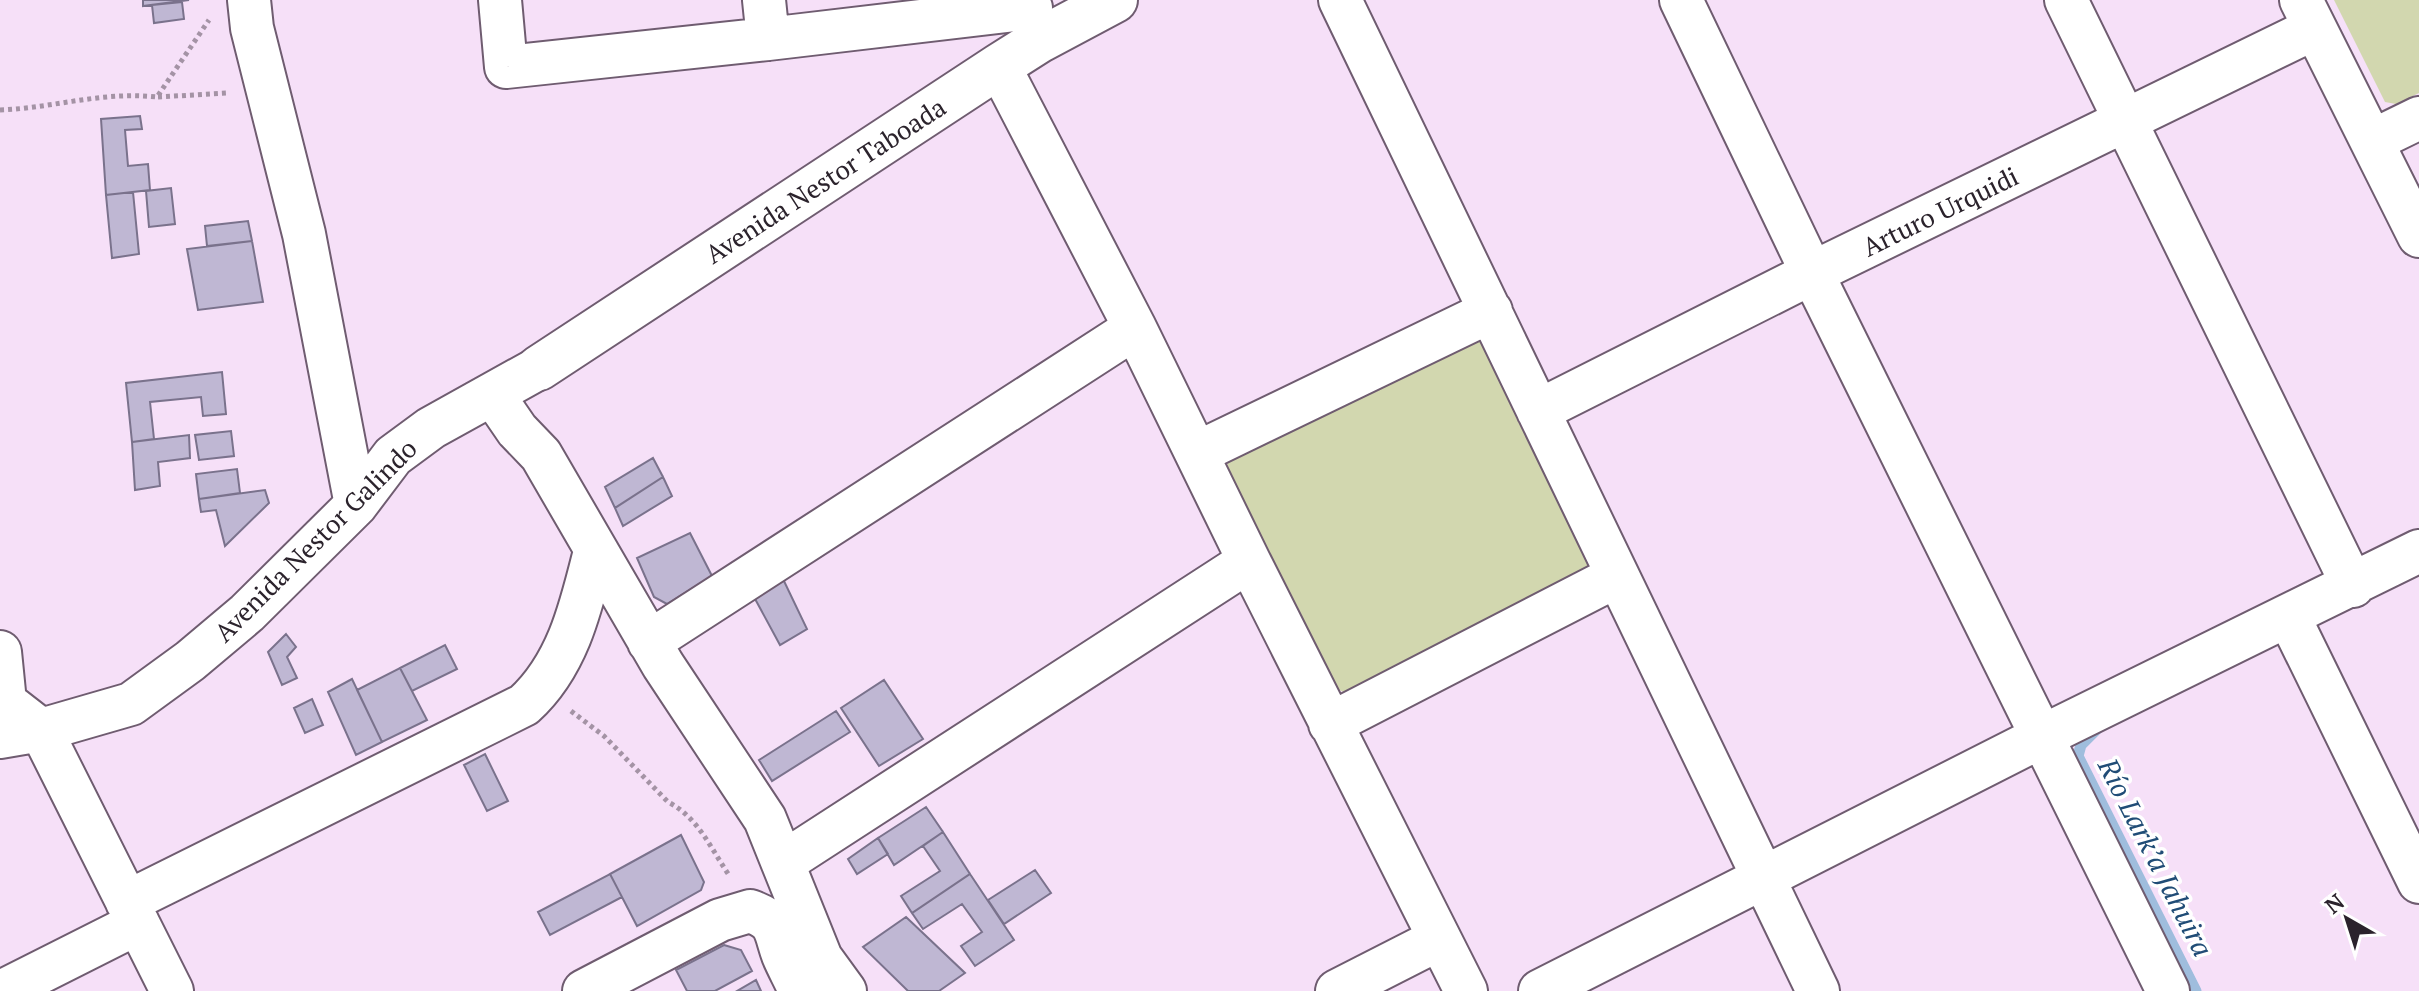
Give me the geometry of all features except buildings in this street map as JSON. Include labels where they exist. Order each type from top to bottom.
[{"type":"street","points":[[500,0],[506,67],[766,20],[1034,16]]},
{"type":"street","name":"Avenida Nestor Taboada","points":[[539,368],[999,66],[1034,16],[1115,0]]},
{"type":"street","points":[[1340,0],[1818,991]]},
{"type":"street","points":[[1681,0],[1812,273],[2168,991]]},
{"type":"street","points":[[2066,0],[2353,586]]},
{"type":"street","points":[[230,8],[252,28],[304,234],[356,505]]},
{"type":"street","points":[[2308,14],[2419,236]]},
{"type":"street","name":"Arturo Urquidi","points":[[1538,411],[1812,273],[2126,122],[2308,14]]},
{"type":"street","points":[[999,66],[1135,328],[1330,724],[1466,991]]},
{"type":"street","points":[[2372,141],[2419,118]]},
{"type":"street","points":[[1197,453],[1491,311]]},
{"type":"street","points":[[649,642],[1135,328]]},
{"type":"street","name":"Avenida Nestor Galindo","points":[[0,737],[41,730],[131,704],[190,661],[247,613],[356,505],[393,456],[431,428],[539,368]]},
{"type":"street","points":[[493,395],[517,430],[541,455],[649,642],[701,726],[733,768],[765,819],[821,958],[845,991]]},
{"type":"street","points":[[3,991],[132,913],[524,705],[542,689],[557,667],[572,632],[595,551]]},
{"type":"street","points":[[1540,991],[2043,736],[2419,551]]},
{"type":"street","points":[[784,862],[1249,561]]},
{"type":"street","points":[[1330,724],[1617,576]]},
{"type":"street","points":[[2289,617],[2419,882]]},
{"type":"street","points":[[0,652],[5,702],[41,730],[172,991]]},
{"type":"street","points":[[584,991],[727,917],[750,911],[769,920],[776,929],[800,991]]},
{"type":"street","points":[[1337,991],[1439,939]]},
{"type":"path","points":[[157,97],[230,8]]},
{"type":"path","points":[[0,110],[32,109],[108,95],[157,97],[267,88]]},
{"type":"path","points":[[542,689],[549,699],[604,736],[668,802],[681,808],[696,824],[733,882],[734,902],[727,917]]},
{"type":"green space","points":[[2334,0],[2419,0],[2419,93],[2396,104],[2385,102]]},
{"type":"green space","points":[[1469,334],[1485,339],[1594,561],[1590,571],[1350,695],[1339,690],[1226,468],[1232,453]]},
{"type":"waterway","name":"Río Lark’a Jahuira","points":[[2099,727],[2081,745],[2078,756],[2196,991]]}]
